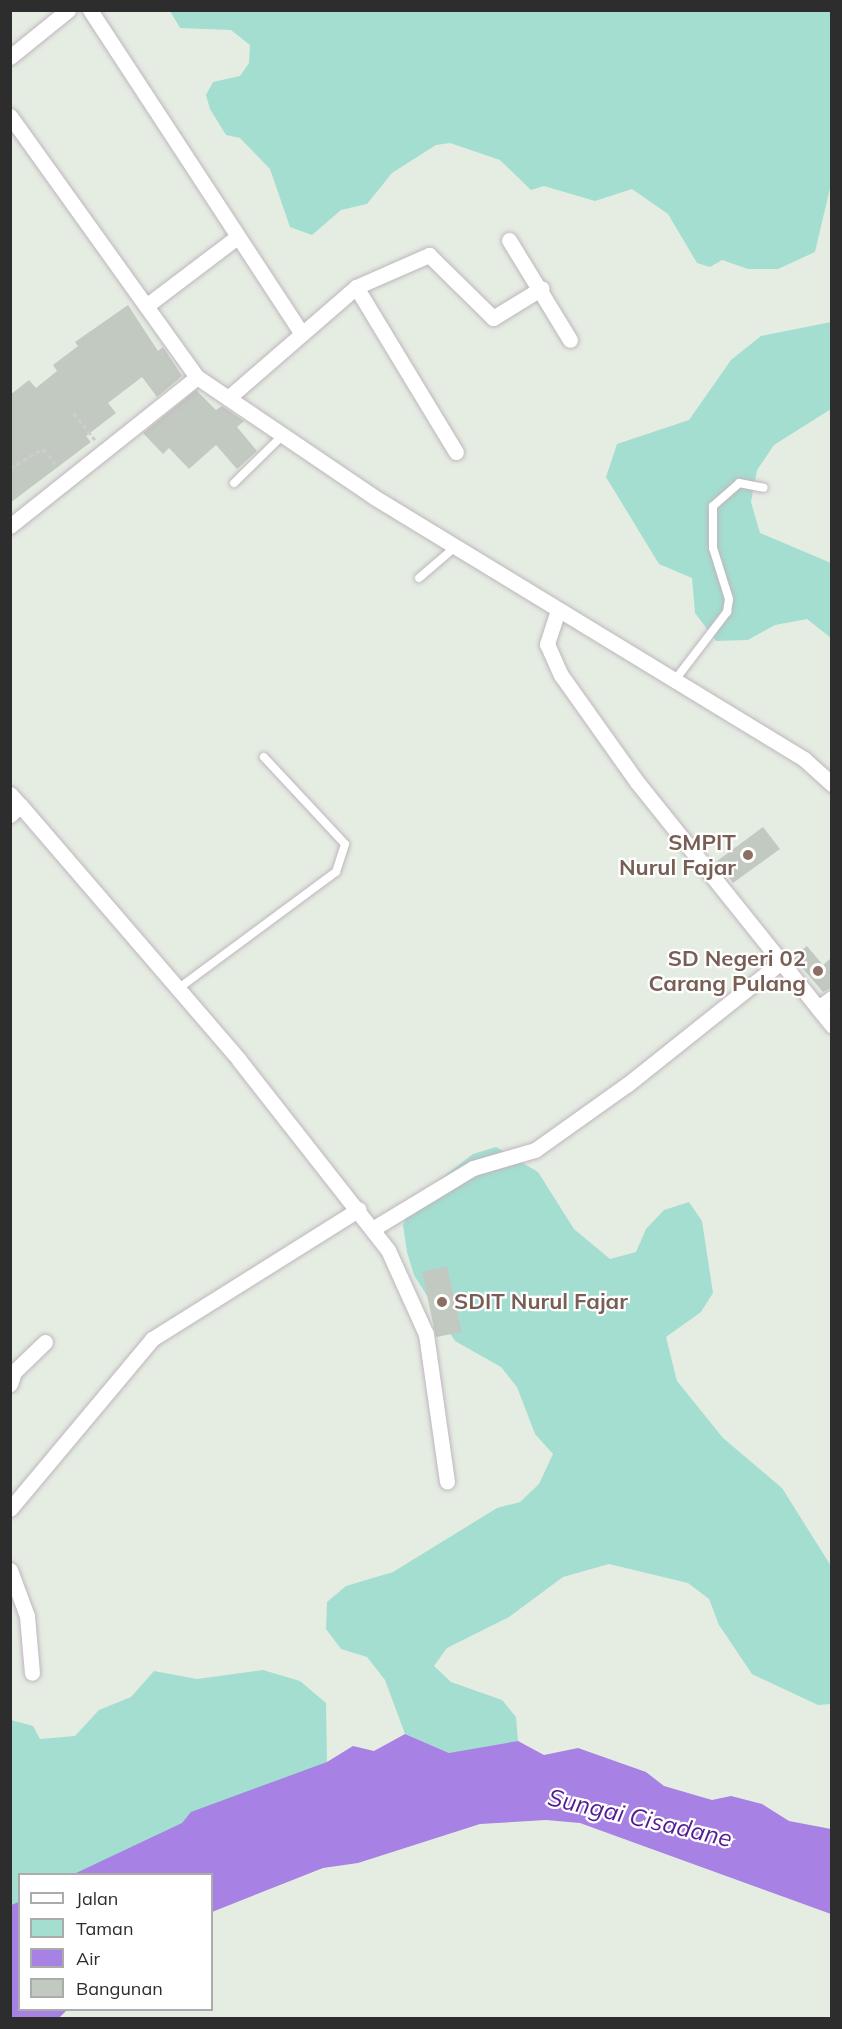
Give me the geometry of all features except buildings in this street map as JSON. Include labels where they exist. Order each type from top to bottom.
[{"type":"street","points":[[10,57],[68,10]]},
{"type":"street","points":[[90,10],[236,238],[302,334]]},
{"type":"street","points":[[10,116],[197,377],[454,548],[804,759],[831,784]]},
{"type":"street","points":[[146,306],[236,238]]},
{"type":"street","points":[[509,240],[542,288],[570,340]]},
{"type":"street","points":[[228,399],[356,287],[429,255],[493,318],[542,288]]},
{"type":"street","points":[[356,287],[456,452]]},
{"type":"street","points":[[10,526],[197,377]]},
{"type":"street","points":[[558,610],[548,644],[561,675],[644,791],[831,1025]]},
{"type":"street","points":[[14,805],[178,988],[374,1228],[404,1277],[426,1334],[447,1482]]},
{"type":"street","points":[[374,1228],[473,1168],[535,1150],[628,1084],[781,962]]},
{"type":"street","points":[[818,1008],[831,998]]},
{"type":"street","points":[[10,1509],[152,1339],[359,1209]]},
{"type":"street","points":[[10,1384],[14,1372],[45,1342]]},
{"type":"street","points":[[10,1570],[27,1616],[32,1673]]},
{"type":"lane","points":[[234,483],[283,435]]},
{"type":"lane","points":[[675,680],[727,612],[729,599],[713,548],[713,506],[739,483],[765,488]]},
{"type":"lane","points":[[419,578],[454,548]]},
{"type":"lane","points":[[178,988],[336,872],[345,844],[264,757]]},
{"type":"path","points":[[74,413],[104,451]]},
{"type":"path","points":[[10,468],[43,449],[69,480]]},
{"type":"green space","points":[[170,11],[831,11],[831,184],[815,252],[778,269],[748,269],[722,260],[710,267],[697,263],[668,214],[632,189],[595,201],[544,186],[531,190],[500,160],[450,143],[436,145],[392,173],[367,204],[341,210],[312,235],[290,227],[270,169],[240,138],[226,135],[210,109],[206,95],[213,82],[240,76],[249,63],[250,45],[231,30],[180,28]]},
{"type":"green space","points":[[831,322],[831,409],[774,445],[757,470],[751,502],[760,533],[831,563],[831,638],[807,619],[775,625],[748,640],[716,641],[695,613],[692,578],[659,564],[606,477],[617,444],[689,420],[731,360],[761,336]]},
{"type":"green space","points":[[496,1147],[538,1172],[574,1229],[610,1259],[636,1252],[646,1229],[664,1210],[689,1202],[702,1221],[713,1293],[701,1312],[666,1337],[677,1381],[723,1438],[782,1488],[831,1566],[831,1704],[818,1705],[752,1674],[719,1625],[709,1599],[688,1583],[609,1564],[563,1577],[509,1617],[447,1648],[434,1666],[451,1682],[502,1700],[516,1717],[518,1741],[496,1748],[449,1753],[405,1734],[385,1680],[367,1657],[341,1649],[326,1629],[327,1602],[346,1586],[393,1572],[497,1508],[520,1502],[539,1484],[553,1454],[535,1434],[517,1387],[501,1367],[455,1341],[414,1275],[407,1252],[403,1225],[412,1201],[473,1154]]},
{"type":"green space","points":[[263,1670],[300,1681],[326,1703],[327,1762],[114,1873],[18,1873],[18,1919],[11,1924],[11,1720],[33,1726],[40,1739],[75,1736],[99,1710],[131,1697],[154,1671],[197,1679]]},
{"type":"water","name":"Sungai Cisadane","points":[[405,1734],[449,1753],[518,1741],[544,1755],[578,1748],[646,1772],[664,1786],[712,1800],[731,1796],[762,1804],[789,1821],[831,1829],[831,1914],[580,1823],[546,1820],[480,1824],[358,1863],[323,1868],[213,1912],[213,1873],[76,1873],[182,1823],[191,1812],[327,1762],[353,1746],[374,1751]]},
{"type":"water","points":[[18,1902],[18,2011],[66,2011],[59,2018],[11,2018],[11,1905]]},
{"type":"place","name":"SMPIT Nurul Fajar","points":[[748,855]]},
{"type":"place","name":"SD Negeri 02 Carang Pulang","points":[[818,971]]},
{"type":"place","name":"SDIT Nurul Fajar","points":[[442,1302]]}]
